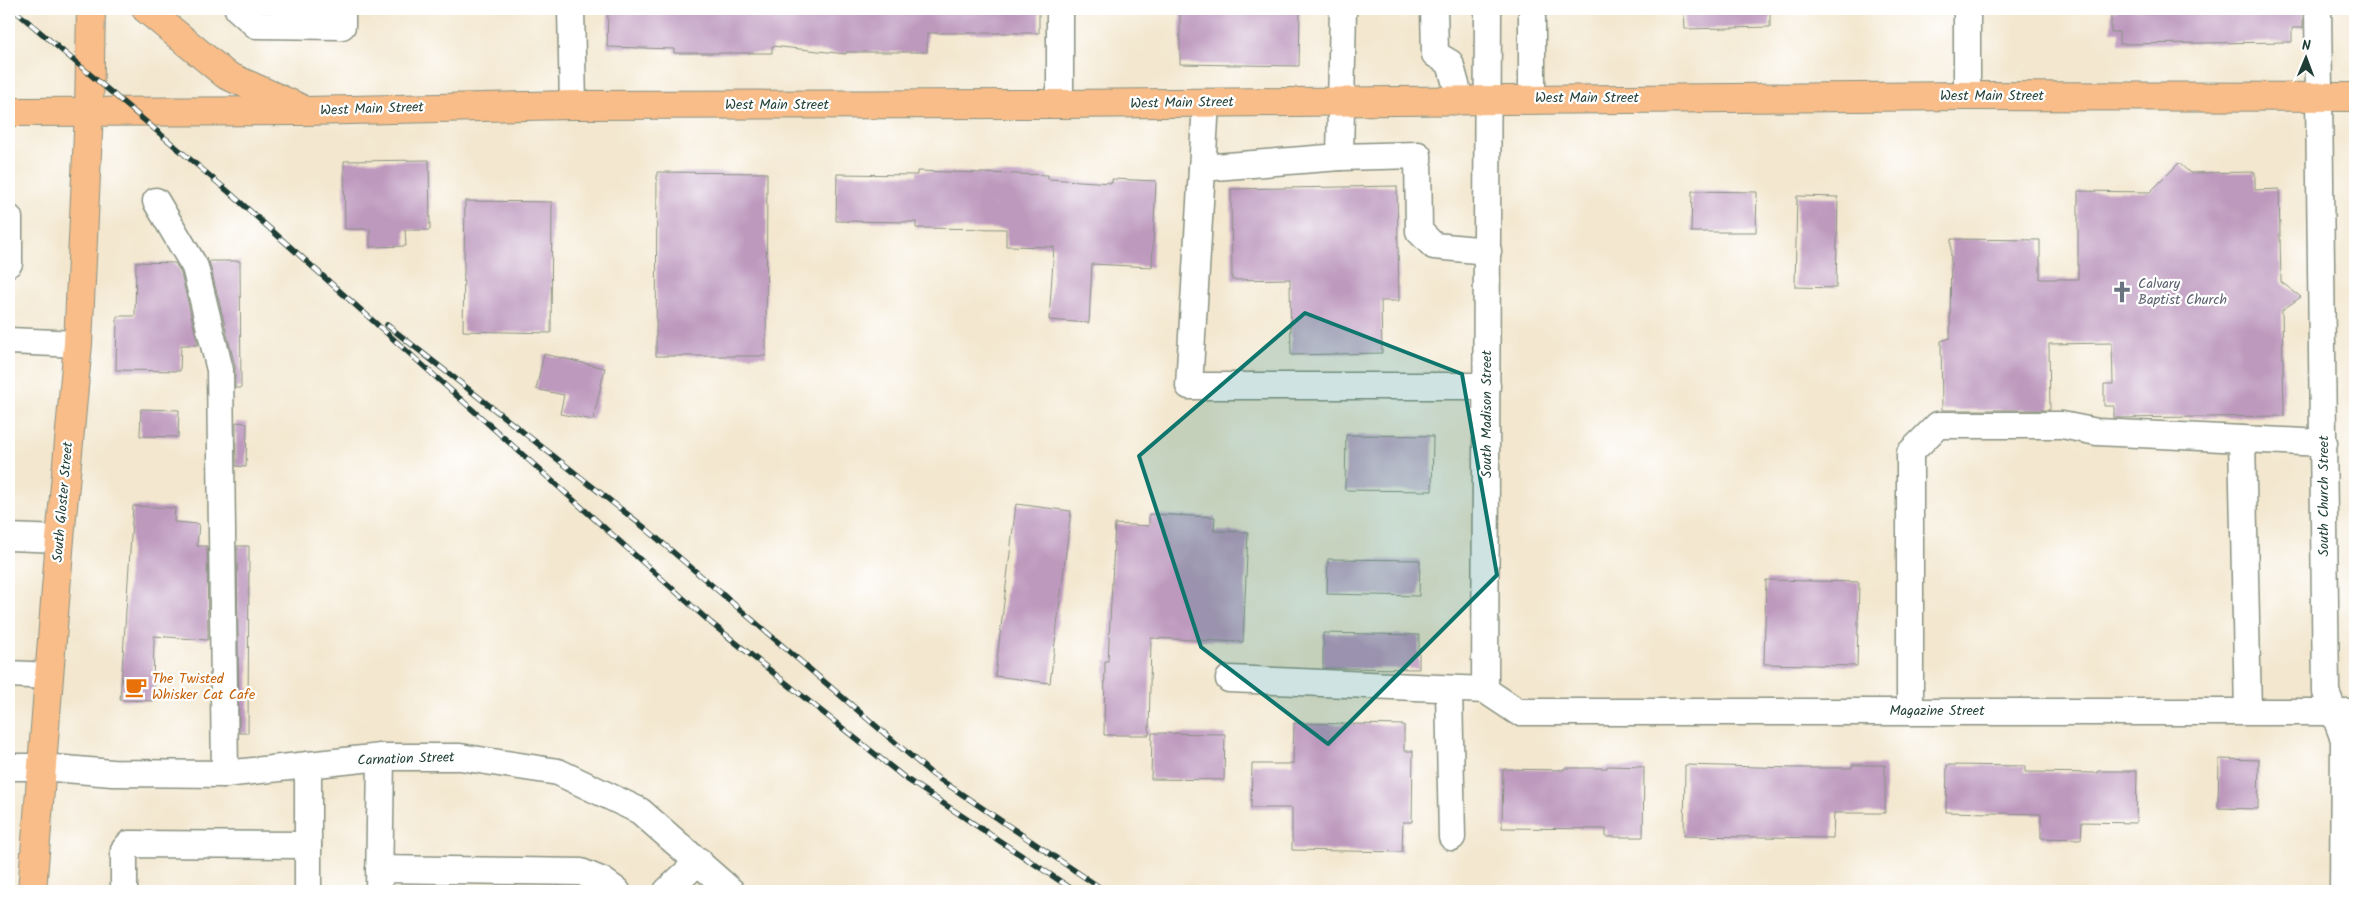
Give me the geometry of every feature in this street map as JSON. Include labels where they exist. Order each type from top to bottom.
[{"type":"main road","name":"South Gloster Street","points":[[32,891],[60,539],[78,344],[89,112],[91,9]]},
{"type":"main road","points":[[146,9],[226,75],[306,111]]},
{"type":"main road","name":"West Main Street","points":[[9,112],[306,111],[573,104],[1060,104],[1967,96],[2355,97]]},
{"type":"street","points":[[238,9],[256,25],[342,26],[342,9]]},
{"type":"street","points":[[571,9],[573,104]]},
{"type":"street","points":[[1060,9],[1060,104]]},
{"type":"street","points":[[1340,157],[1343,9]]},
{"type":"street","points":[[1434,9],[1435,54],[1450,63],[1460,99]]},
{"type":"street","name":"South Madison Street","points":[[1485,690],[1488,9]]},
{"type":"street","points":[[1532,9],[1532,99]]},
{"type":"street","points":[[1967,9],[1967,96]]},
{"type":"street","name":"South Church Street","points":[[2318,9],[2326,692],[2344,712],[2343,891]]},
{"type":"street","points":[[1206,103],[1189,386],[1487,386]]},
{"type":"street","points":[[1202,168],[1340,157],[1418,155],[1419,231],[1434,246],[1488,251]]},
{"type":"street","points":[[156,201],[195,267],[220,370],[225,774]]},
{"type":"street","points":[[9,218],[9,262]]},
{"type":"street","points":[[9,321],[38,342]]},
{"type":"street","points":[[9,341],[78,344]]},
{"type":"street","points":[[1910,711],[1910,453],[1938,425],[2062,425],[2097,432],[2324,443]]},
{"type":"street","points":[[2242,439],[2248,711]]},
{"type":"street","points":[[9,538],[60,539]]},
{"type":"street","points":[[9,674],[49,676]]},
{"type":"street","points":[[1229,679],[1485,690]]},
{"type":"street","points":[[1449,689],[1452,836]]},
{"type":"street","name":"Magazine Street","points":[[1485,690],[1518,712],[2344,712]]},
{"type":"street","name":"Carnation Street","points":[[9,767],[42,767],[112,773],[225,774],[381,758],[460,757],[558,772],[640,812],[699,861],[731,891]]},
{"type":"street","points":[[381,758],[379,880],[581,872],[603,880],[617,891]]},
{"type":"street","points":[[308,765],[308,891]]},
{"type":"street","points":[[124,891],[124,850],[129,844],[308,845]]},
{"type":"street","points":[[667,891],[699,861]]},
{"type":"highlighted area","points":[[1305,313],[1462,374],[1497,575],[1328,744],[1201,647],[1139,456]]},
{"type":"building","points":[[608,9],[1039,9],[1039,33],[927,33],[927,52],[846,52],[846,54],[772,46],[772,53],[674,53],[674,49],[607,47]]},
{"type":"building","points":[[1180,9],[1300,9],[1299,66],[1180,64]]},
{"type":"building","points":[[1684,9],[1770,9],[1770,27],[1685,29]]},
{"type":"building","points":[[2120,9],[2303,9],[2303,28],[2292,28],[2292,42],[2119,44],[2119,32],[2111,32],[2111,11]]},
{"type":"building","points":[[429,160],[430,230],[405,230],[406,246],[370,247],[370,229],[345,229],[344,161]]},
{"type":"building","name":"Calvary Baptist Church","points":[[2179,163],[2190,173],[2255,172],[2255,190],[2279,189],[2281,282],[2301,297],[2282,310],[2284,416],[2114,418],[2114,406],[2104,406],[2104,384],[2113,384],[2112,343],[2049,344],[2050,410],[1942,410],[1941,341],[1950,338],[1951,239],[2040,240],[2040,279],[2078,279],[2078,191],[2150,192]]},
{"type":"building","points":[[917,171],[1048,175],[1048,179],[1112,183],[1112,179],[1156,181],[1152,267],[1092,264],[1089,323],[1049,320],[1054,247],[1006,246],[1006,229],[916,228],[916,222],[836,221],[837,174],[917,175]]},
{"type":"building","points":[[657,172],[767,173],[766,356],[656,356]]},
{"type":"building","points":[[1397,186],[1399,301],[1381,301],[1382,353],[1291,355],[1290,279],[1232,280],[1231,189]]},
{"type":"building","points":[[1692,191],[1757,192],[1756,232],[1691,232]]},
{"type":"building","points":[[1797,196],[1838,197],[1836,288],[1795,287]]},
{"type":"building","points":[[465,201],[552,202],[551,333],[463,331]]},
{"type":"building","points":[[209,261],[240,261],[241,388],[235,388],[235,366]]},
{"type":"building","points":[[136,262],[175,263],[181,273],[198,345],[181,345],[180,371],[116,370],[117,316],[135,316]]},
{"type":"building","points":[[544,354],[605,368],[593,420],[560,414],[564,395],[536,389]]},
{"type":"building","points":[[141,409],[179,410],[178,437],[140,436]]},
{"type":"building","points":[[236,422],[247,423],[246,467],[236,466]]},
{"type":"building","points":[[1346,435],[1433,436],[1432,491],[1345,490]]},
{"type":"building","points":[[1016,504],[1071,511],[1050,683],[995,676]]},
{"type":"building","points":[[133,506],[175,508],[174,522],[199,524],[197,546],[207,546],[208,640],[154,636],[153,701],[120,700]]},
{"type":"building","points":[[1149,514],[1215,517],[1214,531],[1248,532],[1243,642],[1151,638],[1149,735],[1104,735],[1105,661],[1108,661],[1115,524],[1149,526]]},
{"type":"building","points":[[237,546],[249,546],[248,733],[239,733]]},
{"type":"building","points":[[1328,559],[1420,560],[1419,596],[1327,594]]},
{"type":"building","points":[[1766,580],[1859,582],[1857,666],[1764,664]]},
{"type":"building","points":[[1323,633],[1419,635],[1419,669],[1323,668]]},
{"type":"building","points":[[1294,723],[1404,725],[1404,751],[1413,751],[1412,822],[1403,822],[1402,852],[1292,850],[1292,808],[1251,808],[1252,764],[1293,764]]},
{"type":"building","points":[[1152,733],[1225,734],[1224,780],[1151,779]]},
{"type":"building","points":[[2219,759],[2259,760],[2258,809],[2218,808]]},
{"type":"building","points":[[1685,765],[1852,768],[1852,765],[1885,765],[1885,813],[1834,813],[1833,838],[1684,836]]},
{"type":"building","points":[[1947,765],[2025,766],[2025,772],[2098,773],[2098,771],[2137,771],[2136,823],[2082,822],[2081,839],[2041,838],[2041,814],[1946,812]]},
{"type":"building","points":[[1607,766],[1644,767],[1643,837],[1606,837],[1606,829],[1502,828],[1503,769],[1564,770],[1564,768],[1607,768]]},
{"type":"railway","points":[[13,9],[230,193],[711,623],[905,778],[1075,891]]},
{"type":"railway","points":[[387,325],[645,528],[932,774],[1105,891]]},
{"type":"place","name":"Calvary Baptist Church","points":[[2122,292]]},
{"type":"place","name":"The Twisted Whisker Cat Cafe","points":[[136,687]]}]
